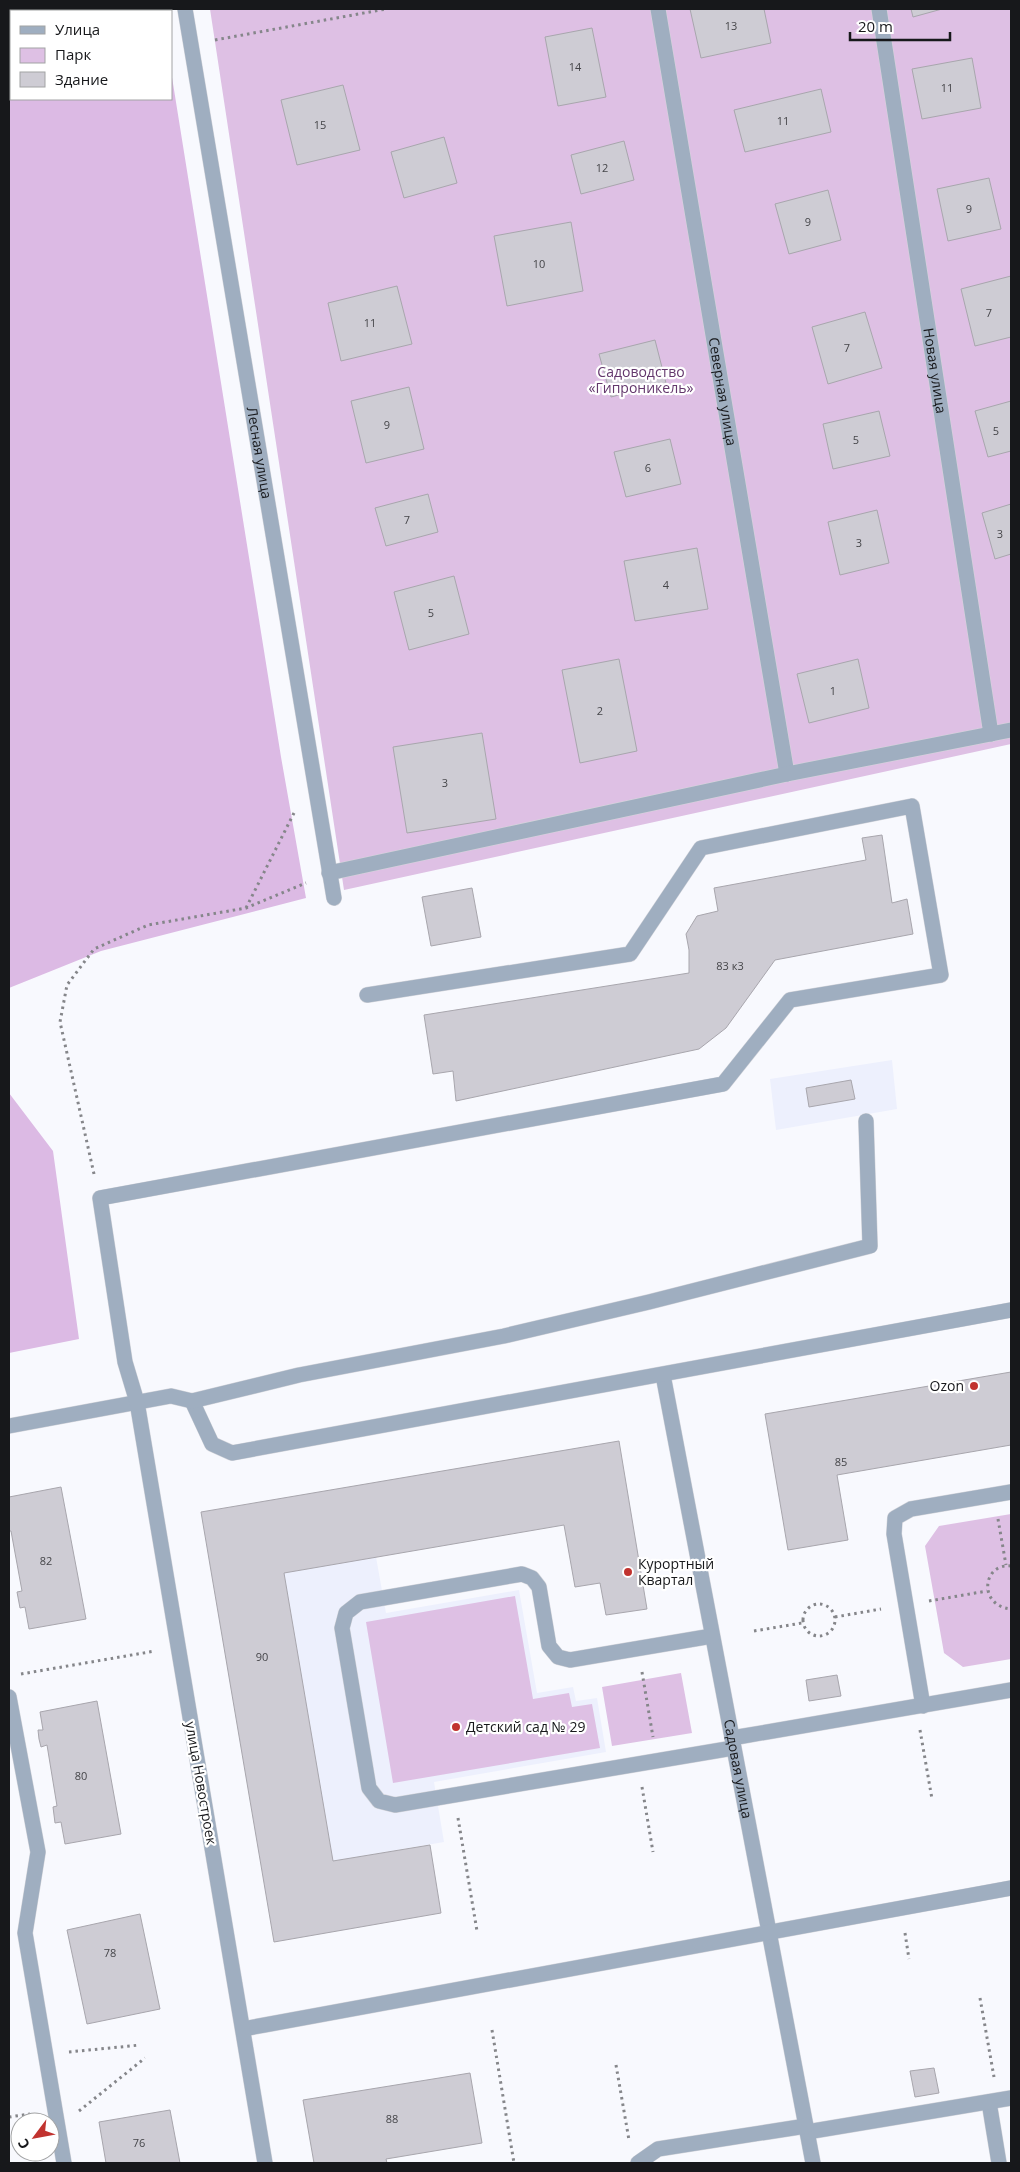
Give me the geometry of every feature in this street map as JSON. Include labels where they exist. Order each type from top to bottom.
[{"type":"street","name":"Лесная улица","points":[[185,9],[334,898]]},
{"type":"street","name":"Северная улица","points":[[658,9],[787,774]]},
{"type":"street","name":"Новая улица","points":[[879,9],[991,734]]},
{"type":"street","points":[[329,873],[787,774],[1011,730]]},
{"type":"street","points":[[100,1198],[723,1084],[790,1000],[941,976],[912,806],[701,848],[630,954],[366,995]]},
{"type":"street","points":[[9,1426],[171,1396],[192,1401],[299,1375],[504,1336],[649,1302],[870,1246],[866,1121]]},
{"type":"street","name":"улица Новостроек","points":[[100,1198],[125,1362],[137,1402],[265,2163]]},
{"type":"street","points":[[192,1401],[212,1444],[232,1453],[1011,1310]]},
{"type":"street","name":"Садовая улица","points":[[663,1375],[813,2163]]},
{"type":"street","points":[[920,1706],[894,1534],[895,1518],[911,1509],[1011,1492]]},
{"type":"street","points":[[712,1636],[570,1660],[558,1657],[549,1646],[539,1587],[532,1578],[522,1574],[360,1602],[346,1613],[342,1628],[369,1788],[379,1801],[395,1805],[454,1796],[657,1761],[733,1743],[1011,1690]]},
{"type":"street","points":[[9,1697],[38,1852],[25,1933],[55,2112]]},
{"type":"street","points":[[243,2029],[1011,1888]]},
{"type":"street","points":[[638,2163],[658,2149],[999,2100],[999,2163]]},
{"type":"street","points":[[60,2140],[64,2163]]},
{"type":"path","points":[[192,44],[386,9]]},
{"type":"path","points":[[246,908],[313,775]]},
{"type":"path","points":[[100,1198],[60,1022],[67,984],[94,949],[148,925],[246,908],[329,873]]},
{"type":"path","points":[[994,1495],[1006,1565]]},
{"type":"path","points":[[1011,1566],[1006,1565],[995,1570],[988,1579],[987,1591],[992,1602],[1002,1608],[1011,1609]]},
{"type":"path","points":[[816,1603],[825,1604],[832,1609],[835,1617],[834,1626],[829,1632],[821,1636],[813,1636],[802,1623],[803,1614],[807,1607],[816,1603]]},
{"type":"path","points":[[754,1631],[802,1623]]},
{"type":"path","points":[[18,1675],[178,1648]]},
{"type":"path","points":[[638,1649],[657,1761]]},
{"type":"path","points":[[920,1706],[932,1799]]},
{"type":"path","points":[[638,1764],[653,1852]]},
{"type":"path","points":[[454,1796],[477,1931]]},
{"type":"path","points":[[980,1998],[999,2100]]},
{"type":"path","points":[[492,2030],[514,2163]]},
{"type":"path","points":[[46,2054],[140,2045]]},
{"type":"path","points":[[60,2126],[145,2058]]},
{"type":"path","points":[[616,2065],[629,2144]]},
{"type":"shaded area","points":[[9,9],[161,9],[10,10],[10,100],[172,100],[172,77],[281,757],[306,898],[101,951],[9,988]]},
{"type":"shaded area","points":[[892,1060],[897,1109],[776,1130],[770,1079]]},
{"type":"shaded area","points":[[9,1093],[53,1151],[79,1339],[9,1353]]},
{"type":"shaded area","name":"Детский сад № 29","points":[[376,1557],[386,1613],[519,1590],[537,1693],[573,1687],[576,1701],[597,1698],[606,1752],[434,1782],[444,1842],[333,1861],[284,1573]]},
{"type":"green space","name":"Садоводство «Гипроникель»","points":[[210,9],[1011,9],[1011,744],[344,890]]},
{"type":"green space","points":[[1011,1514],[1011,1659],[963,1667],[944,1653],[925,1546],[939,1526]]},
{"type":"green space","points":[[515,1596],[533,1699],[569,1693],[572,1707],[592,1704],[600,1748],[393,1783],[366,1622]]},
{"type":"green space","points":[[681,1673],[692,1733],[612,1746],[602,1687]]},
{"type":"building","points":[[690,9],[764,9],[771,43],[701,58]]},
{"type":"building","points":[[911,9],[942,9],[913,17]]},
{"type":"building","points":[[592,28],[606,97],[558,106],[545,37]]},
{"type":"building","points":[[972,58],[981,108],[922,119],[912,69]]},
{"type":"building","points":[[343,85],[360,150],[297,165],[281,100]]},
{"type":"building","points":[[821,89],[831,132],[745,152],[734,110]]},
{"type":"building","points":[[444,137],[457,183],[404,198],[391,152]]},
{"type":"building","points":[[624,141],[634,180],[581,194],[571,155]]},
{"type":"building","points":[[989,178],[1001,229],[948,241],[937,189]]},
{"type":"building","points":[[828,190],[841,240],[789,254],[775,204]]},
{"type":"building","points":[[571,222],[583,291],[507,306],[494,236]]},
{"type":"building","points":[[1011,276],[1011,337],[975,346],[961,289]]},
{"type":"building","points":[[397,286],[412,344],[341,361],[328,303]]},
{"type":"building","points":[[865,312],[882,368],[828,384],[812,327]]},
{"type":"building","points":[[655,340],[666,383],[611,397],[599,354]]},
{"type":"building","points":[[409,387],[424,449],[366,463],[351,401]]},
{"type":"building","points":[[1011,401],[1011,451],[988,457],[975,411]]},
{"type":"building","points":[[879,411],[890,456],[833,469],[823,424]]},
{"type":"building","points":[[670,439],[681,484],[626,497],[614,452]]},
{"type":"building","points":[[428,494],[438,532],[386,546],[375,508]]},
{"type":"building","points":[[1011,504],[1011,554],[995,559],[982,513]]},
{"type":"building","points":[[877,510],[889,563],[840,575],[828,522]]},
{"type":"building","points":[[697,548],[708,609],[635,621],[624,561]]},
{"type":"building","points":[[454,576],[469,634],[409,650],[394,592]]},
{"type":"building","points":[[619,659],[637,751],[580,763],[562,670]]},
{"type":"building","points":[[858,659],[869,708],[809,723],[797,674]]},
{"type":"building","points":[[482,733],[496,819],[407,833],[393,747]]},
{"type":"building","points":[[882,835],[892,903],[907,899],[913,934],[775,960],[726,1028],[699,1049],[456,1101],[453,1071],[433,1074],[424,1015],[689,973],[689,950],[686,934],[697,916],[718,911],[714,888],[866,860],[862,838]]},
{"type":"building","points":[[472,888],[481,937],[431,946],[422,897]]},
{"type":"building","points":[[851,1080],[855,1099],[809,1107],[806,1088]]},
{"type":"building","points":[[1011,1372],[1011,1445],[837,1475],[848,1540],[788,1550],[765,1414]]},
{"type":"building","points":[[619,1441],[647,1609],[606,1615],[600,1583],[575,1587],[564,1525],[284,1573],[333,1861],[430,1845],[441,1913],[274,1942],[201,1512]]},
{"type":"building","points":[[61,1487],[86,1619],[29,1629],[25,1607],[20,1608],[17,1592],[22,1591],[11,1531],[9,1531],[9,1497]]},
{"type":"building","points":[[837,1675],[841,1696],[809,1701],[806,1680]]},
{"type":"building","points":[[97,1701],[121,1834],[65,1844],[61,1822],[55,1823],[53,1807],[57,1806],[47,1745],[41,1747],[39,1739],[38,1730],[43,1730],[40,1712]]},
{"type":"building","points":[[140,1914],[160,2009],[87,2024],[67,1930]]},
{"type":"building","points":[[934,2068],[939,2093],[915,2097],[910,2071]]},
{"type":"building","points":[[470,2073],[482,2143],[386,2159],[387,2163],[314,2163],[303,2100]]},
{"type":"building","points":[[170,2110],[180,2163],[106,2163],[99,2122]]},
{"type":"place","name":"Ozon","points":[[974,1386]]},
{"type":"place","name":"Курортный Квартал","points":[[628,1572]]},
{"type":"place","name":"Детский сад № 29","points":[[456,1727]]}]
